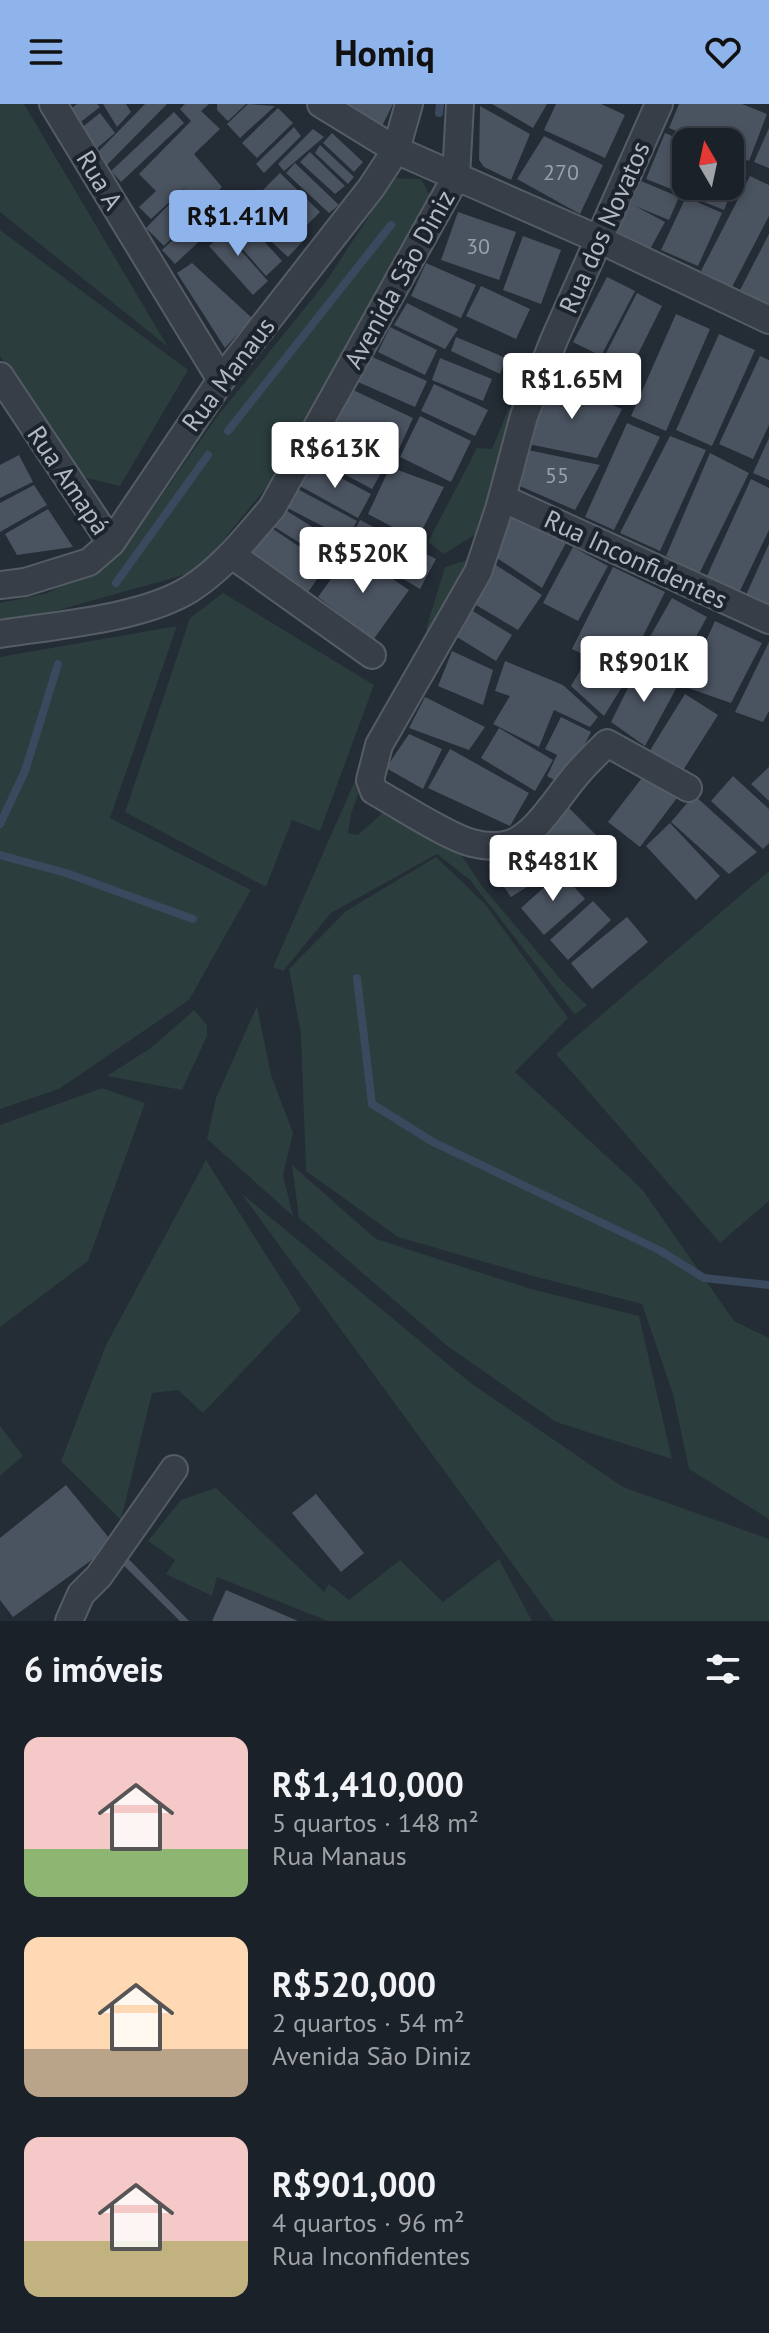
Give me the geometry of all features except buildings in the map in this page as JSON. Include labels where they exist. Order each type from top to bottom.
[{"type":"street","name":"Rua A","points":[[53,104],[221,380]]},
{"type":"street","points":[[321,104],[396,150],[598,239],[769,320]]},
{"type":"street","name":"Rua Manaus","points":[[0,585],[25,582],[89,562],[111,543],[221,380],[371,188],[396,150],[409,104]]},
{"type":"street","name":"Avenida São Diniz","points":[[0,634],[146,609],[189,589],[232,555],[272,508],[456,177],[460,104]]},
{"type":"street","name":"Rua dos Novatos","points":[[659,104],[524,416],[478,572],[379,745],[370,780],[374,791],[470,843],[489,846],[510,844],[522,836],[543,817],[573,778],[607,743],[688,788]]},
{"type":"street","name":"Rua Amapá","points":[[0,376],[111,543]]},
{"type":"street","name":"Rua Inconfidentes","points":[[502,498],[769,620]]},
{"type":"street","points":[[232,555],[372,655]]},
{"type":"street","points":[[69,1621],[81,1594],[99,1576],[174,1469]]},
{"type":"shaded area","points":[[0,104],[24,104],[168,347],[0,212]]},
{"type":"shaded area","points":[[394,178],[421,179],[432,199],[376,308],[265,489],[198,571],[0,623],[0,603],[48,593],[122,552],[216,418],[325,283]]},
{"type":"shaded area","points":[[0,230],[188,370],[120,486],[75,475],[0,356]]},
{"type":"shaded area","points":[[526,386],[484,529],[444,554],[428,542],[477,448],[492,449],[508,410]]},
{"type":"shaded area","points":[[467,560],[433,644],[426,629],[445,567]]},
{"type":"shaded area","points":[[223,593],[374,685],[320,831],[292,820],[266,887],[125,812],[190,618]]},
{"type":"shaded area","points":[[177,626],[110,818],[251,890],[189,1000],[59,1089],[0,1109],[0,657]]},
{"type":"shaded area","points":[[368,751],[373,753],[351,814],[348,833],[358,835],[391,805],[450,838],[482,886],[562,981],[587,1005],[575,1015],[470,880],[437,854],[331,913],[283,971],[273,967]]},
{"type":"shaded area","points":[[436,857],[485,904],[568,1018],[515,1072],[642,1189],[734,1321],[769,1338],[769,1519],[689,1469],[673,1394],[642,1304],[398,1237],[306,1171],[301,1035],[289,969],[346,911]]},
{"type":"shaded area","points":[[769,871],[769,1201],[720,1243],[556,1054]]},
{"type":"shaded area","points":[[257,1006],[271,1075],[293,1133],[283,1175],[293,1216],[207,1139],[216,1098]]},
{"type":"shaded area","points":[[194,1010],[207,1025],[207,1036],[182,1090],[107,1076],[152,1047]]},
{"type":"shaded area","points":[[102,1088],[145,1103],[88,1261],[0,1327],[0,1125]]},
{"type":"shaded area","points":[[206,1160],[301,1310],[203,1413],[178,1390],[152,1393],[121,1520],[61,1461],[106,1345]]},
{"type":"shaded area","points":[[292,1165],[376,1239],[531,1289],[639,1316],[672,1459],[556,1422],[446,1345],[299,1218]]},
{"type":"shaded area","points":[[241,1193],[472,1384],[623,1487],[769,1539],[769,1621],[554,1621]]},
{"type":"shaded area","points":[[0,1426],[23,1456],[0,1476]]},
{"type":"shaded area","points":[[216,1488],[324,1592],[329,1584],[349,1600],[400,1560],[443,1602],[499,1559],[532,1621],[328,1621],[217,1577],[212,1596],[166,1574],[175,1560],[148,1541],[181,1500]]},
{"type":"waterway","points":[[439,113],[440,104]]},
{"type":"waterway","points":[[228,431],[391,225]]},
{"type":"waterway","points":[[116,583],[208,455]]},
{"type":"waterway","points":[[0,824],[25,771],[58,664]]},
{"type":"waterway","points":[[0,855],[66,873],[193,919]]},
{"type":"waterway","points":[[357,978],[372,1104],[433,1142],[659,1250],[704,1278],[769,1285]]}]
